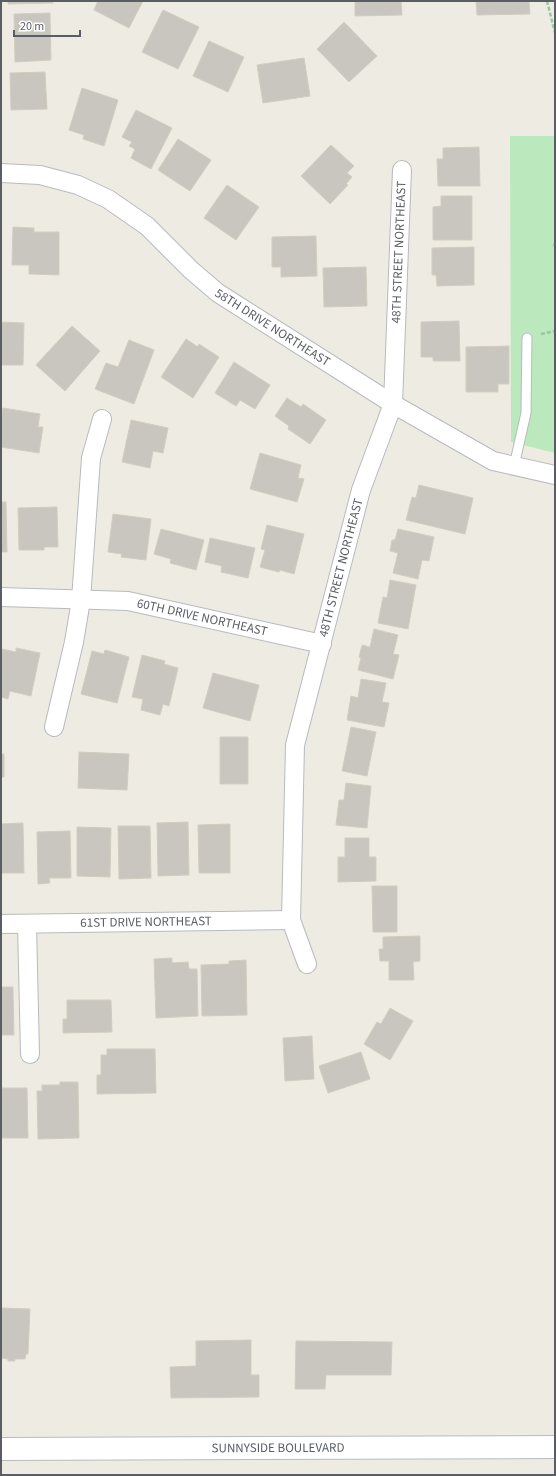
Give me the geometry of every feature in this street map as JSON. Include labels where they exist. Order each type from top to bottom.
[{"type":"street","name":"48TH STREET NORTHEAST","points":[[307,964],[291,920],[295,745],[362,490],[393,404],[402,170]]},
{"type":"street","name":"58TH DRIVE NORTHEAST","points":[[1,173],[40,174],[78,185],[108,200],[147,226],[191,270],[218,293],[393,404],[493,461],[555,475]]},
{"type":"street","points":[[54,727],[74,642],[81,600],[91,458],[102,419]]},
{"type":"street","name":"60TH DRIVE NORTHEAST","points":[[1,597],[128,601],[322,644]]},
{"type":"street","name":"61ST DRIVE NORTHEAST","points":[[1,924],[291,920]]},
{"type":"street","points":[[27,924],[30,1054]]},
{"type":"street","name":"SUNNYSIDE BOULEVARD","points":[[1,1449],[555,1447]]},
{"type":"lane","points":[[514,466],[526,413],[527,338]]},
{"type":"path","points":[[547,1],[555,33]]},
{"type":"green space","points":[[510,136],[555,136],[555,453],[511,442]]},
{"type":"building","points":[[8,1],[53,1],[53,3],[8,4]]},
{"type":"building","points":[[98,1],[143,1],[129,28],[94,10]]},
{"type":"building","points":[[355,1],[401,1],[402,15],[355,16]]},
{"type":"building","points":[[476,1],[529,1],[530,14],[477,15]]},
{"type":"building","points":[[163,10],[199,27],[178,69],[142,52]]},
{"type":"building","points":[[50,13],[51,60],[15,62],[14,14]]},
{"type":"building","points":[[344,22],[377,56],[349,82],[317,49]]},
{"type":"building","points":[[209,41],[244,57],[228,92],[193,76]]},
{"type":"building","points":[[304,58],[310,96],[263,103],[257,65]]},
{"type":"building","points":[[45,72],[47,109],[11,110],[10,73]]},
{"type":"building","points":[[82,88],[118,100],[104,146],[83,139],[84,135],[69,130]]},
{"type":"building","points":[[136,110],[172,128],[151,169],[131,158],[135,149],[129,146],[132,142],[122,137]]},
{"type":"building","points":[[178,139],[211,160],[190,191],[158,170]]},
{"type":"building","points":[[331,145],[354,166],[347,173],[352,177],[346,184],[348,185],[330,204],[301,176]]},
{"type":"building","points":[[479,147],[480,186],[438,186],[437,159],[443,159],[443,148]]},
{"type":"building","points":[[227,185],[259,207],[236,240],[204,218]]},
{"type":"building","points":[[441,196],[472,196],[472,240],[433,240],[433,207],[441,206]]},
{"type":"building","points":[[13,227],[34,228],[34,232],[59,232],[59,275],[29,274],[29,265],[12,265]]},
{"type":"building","points":[[316,236],[317,276],[281,277],[281,267],[272,267],[272,237]]},
{"type":"building","points":[[474,247],[474,285],[437,286],[436,275],[432,275],[432,248]]},
{"type":"building","points":[[366,267],[367,306],[324,307],[323,268]]},
{"type":"building","points":[[459,321],[460,361],[433,361],[433,357],[421,357],[421,322]]},
{"type":"building","points":[[1,322],[24,323],[23,365],[2,365]]},
{"type":"building","points":[[72,326],[100,351],[65,391],[36,365]]},
{"type":"building","points":[[186,339],[198,347],[199,344],[219,357],[193,398],[161,377]]},
{"type":"building","points":[[129,340],[154,350],[134,404],[95,389],[106,363],[118,367]]},
{"type":"building","points":[[509,346],[509,384],[498,384],[498,392],[466,392],[466,347]]},
{"type":"building","points":[[234,362],[270,385],[255,409],[240,400],[236,406],[215,393]]},
{"type":"building","points":[[287,398],[301,407],[303,404],[326,420],[310,444],[288,429],[289,426],[275,416]]},
{"type":"building","points":[[3,408],[40,414],[38,427],[43,427],[39,453],[1,447],[1,422]]},
{"type":"building","points":[[131,420],[168,428],[163,453],[153,451],[150,468],[122,462]]},
{"type":"building","points":[[260,453],[301,465],[298,478],[304,479],[297,502],[250,489]]},
{"type":"building","points":[[419,485],[473,498],[465,534],[406,520],[412,497],[416,498]]},
{"type":"building","points":[[1,502],[6,502],[7,552],[1,552]]},
{"type":"building","points":[[57,507],[58,547],[44,547],[44,550],[19,550],[18,508]]},
{"type":"building","points":[[113,514],[151,519],[146,560],[121,557],[122,554],[108,552]]},
{"type":"building","points":[[267,525],[304,534],[294,574],[260,567],[265,550],[261,549]]},
{"type":"building","points":[[161,529],[204,540],[196,570],[170,563],[171,559],[154,554]]},
{"type":"building","points":[[398,529],[434,537],[429,561],[422,560],[418,579],[393,573],[398,553],[390,551],[392,540],[395,540]]},
{"type":"building","points":[[210,538],[255,548],[248,578],[221,572],[222,566],[205,562]]},
{"type":"building","points":[[390,580],[416,585],[408,629],[378,623],[383,597],[387,598]]},
{"type":"building","points":[[374,629],[398,635],[393,654],[399,655],[393,679],[358,670],[362,645],[370,647]]},
{"type":"building","points":[[16,648],[40,653],[31,696],[10,691],[8,699],[1,697],[2,649],[16,652]]},
{"type":"building","points":[[105,650],[129,657],[117,703],[81,694],[92,651],[104,654]]},
{"type":"building","points":[[142,655],[165,661],[164,664],[178,668],[169,706],[163,704],[160,715],[141,710],[143,699],[132,697]]},
{"type":"building","points":[[213,673],[259,685],[250,721],[203,708]]},
{"type":"building","points":[[361,679],[386,683],[382,702],[389,703],[384,727],[347,720],[351,696],[358,698]]},
{"type":"building","points":[[351,727],[376,732],[367,776],[342,771]]},
{"type":"building","points":[[220,737],[248,737],[248,784],[220,784]]},
{"type":"building","points":[[79,752],[129,754],[127,790],[78,788]]},
{"type":"building","points":[[1,754],[4,754],[4,777],[1,777]]},
{"type":"building","points":[[346,783],[371,786],[367,828],[336,825],[339,800],[344,800]]},
{"type":"building","points":[[188,822],[189,875],[158,876],[157,823]]},
{"type":"building","points":[[23,823],[24,873],[1,873],[1,824]]},
{"type":"building","points":[[230,824],[230,873],[199,873],[198,825]]},
{"type":"building","points":[[118,826],[150,826],[151,878],[119,879]]},
{"type":"building","points":[[77,827],[111,828],[110,877],[77,876]]},
{"type":"building","points":[[70,831],[71,878],[49,878],[50,883],[38,884],[37,832]]},
{"type":"building","points":[[345,838],[369,838],[369,857],[376,857],[376,881],[338,882],[338,857],[345,857]]},
{"type":"building","points":[[372,886],[397,886],[397,932],[373,932]]},
{"type":"building","points":[[420,936],[420,961],[413,962],[414,980],[389,980],[389,961],[380,961],[379,949],[383,949],[383,937]]},
{"type":"building","points":[[172,958],[172,963],[188,962],[189,969],[197,969],[198,1016],[156,1018],[154,959]]},
{"type":"building","points":[[246,960],[247,1015],[202,1016],[201,965],[229,964],[229,961]]},
{"type":"building","points":[[1,987],[13,987],[14,1035],[1,1035]]},
{"type":"building","points":[[67,1000],[111,1000],[112,1032],[63,1033],[63,1019],[67,1019]]},
{"type":"building","points":[[390,1008],[413,1021],[390,1060],[364,1044],[377,1022],[381,1024]]},
{"type":"building","points":[[312,1036],[314,1079],[285,1081],[283,1038]]},
{"type":"building","points":[[107,1049],[155,1049],[156,1093],[97,1094],[97,1075],[101,1075],[101,1055],[107,1055]]},
{"type":"building","points":[[361,1052],[370,1079],[328,1093],[319,1066]]},
{"type":"building","points":[[60,1082],[78,1082],[79,1138],[38,1139],[37,1091],[42,1091],[42,1085],[60,1085]]},
{"type":"building","points":[[1,1083],[2,1088],[27,1088],[28,1138],[1,1138]]},
{"type":"building","points":[[1,1308],[30,1309],[28,1354],[26,1354],[25,1359],[8,1361],[8,1359],[1,1358]]},
{"type":"building","points":[[251,1340],[251,1375],[259,1375],[259,1397],[171,1398],[170,1367],[196,1366],[196,1341]]},
{"type":"building","points":[[296,1341],[392,1342],[391,1375],[326,1375],[325,1389],[295,1389]]}]
